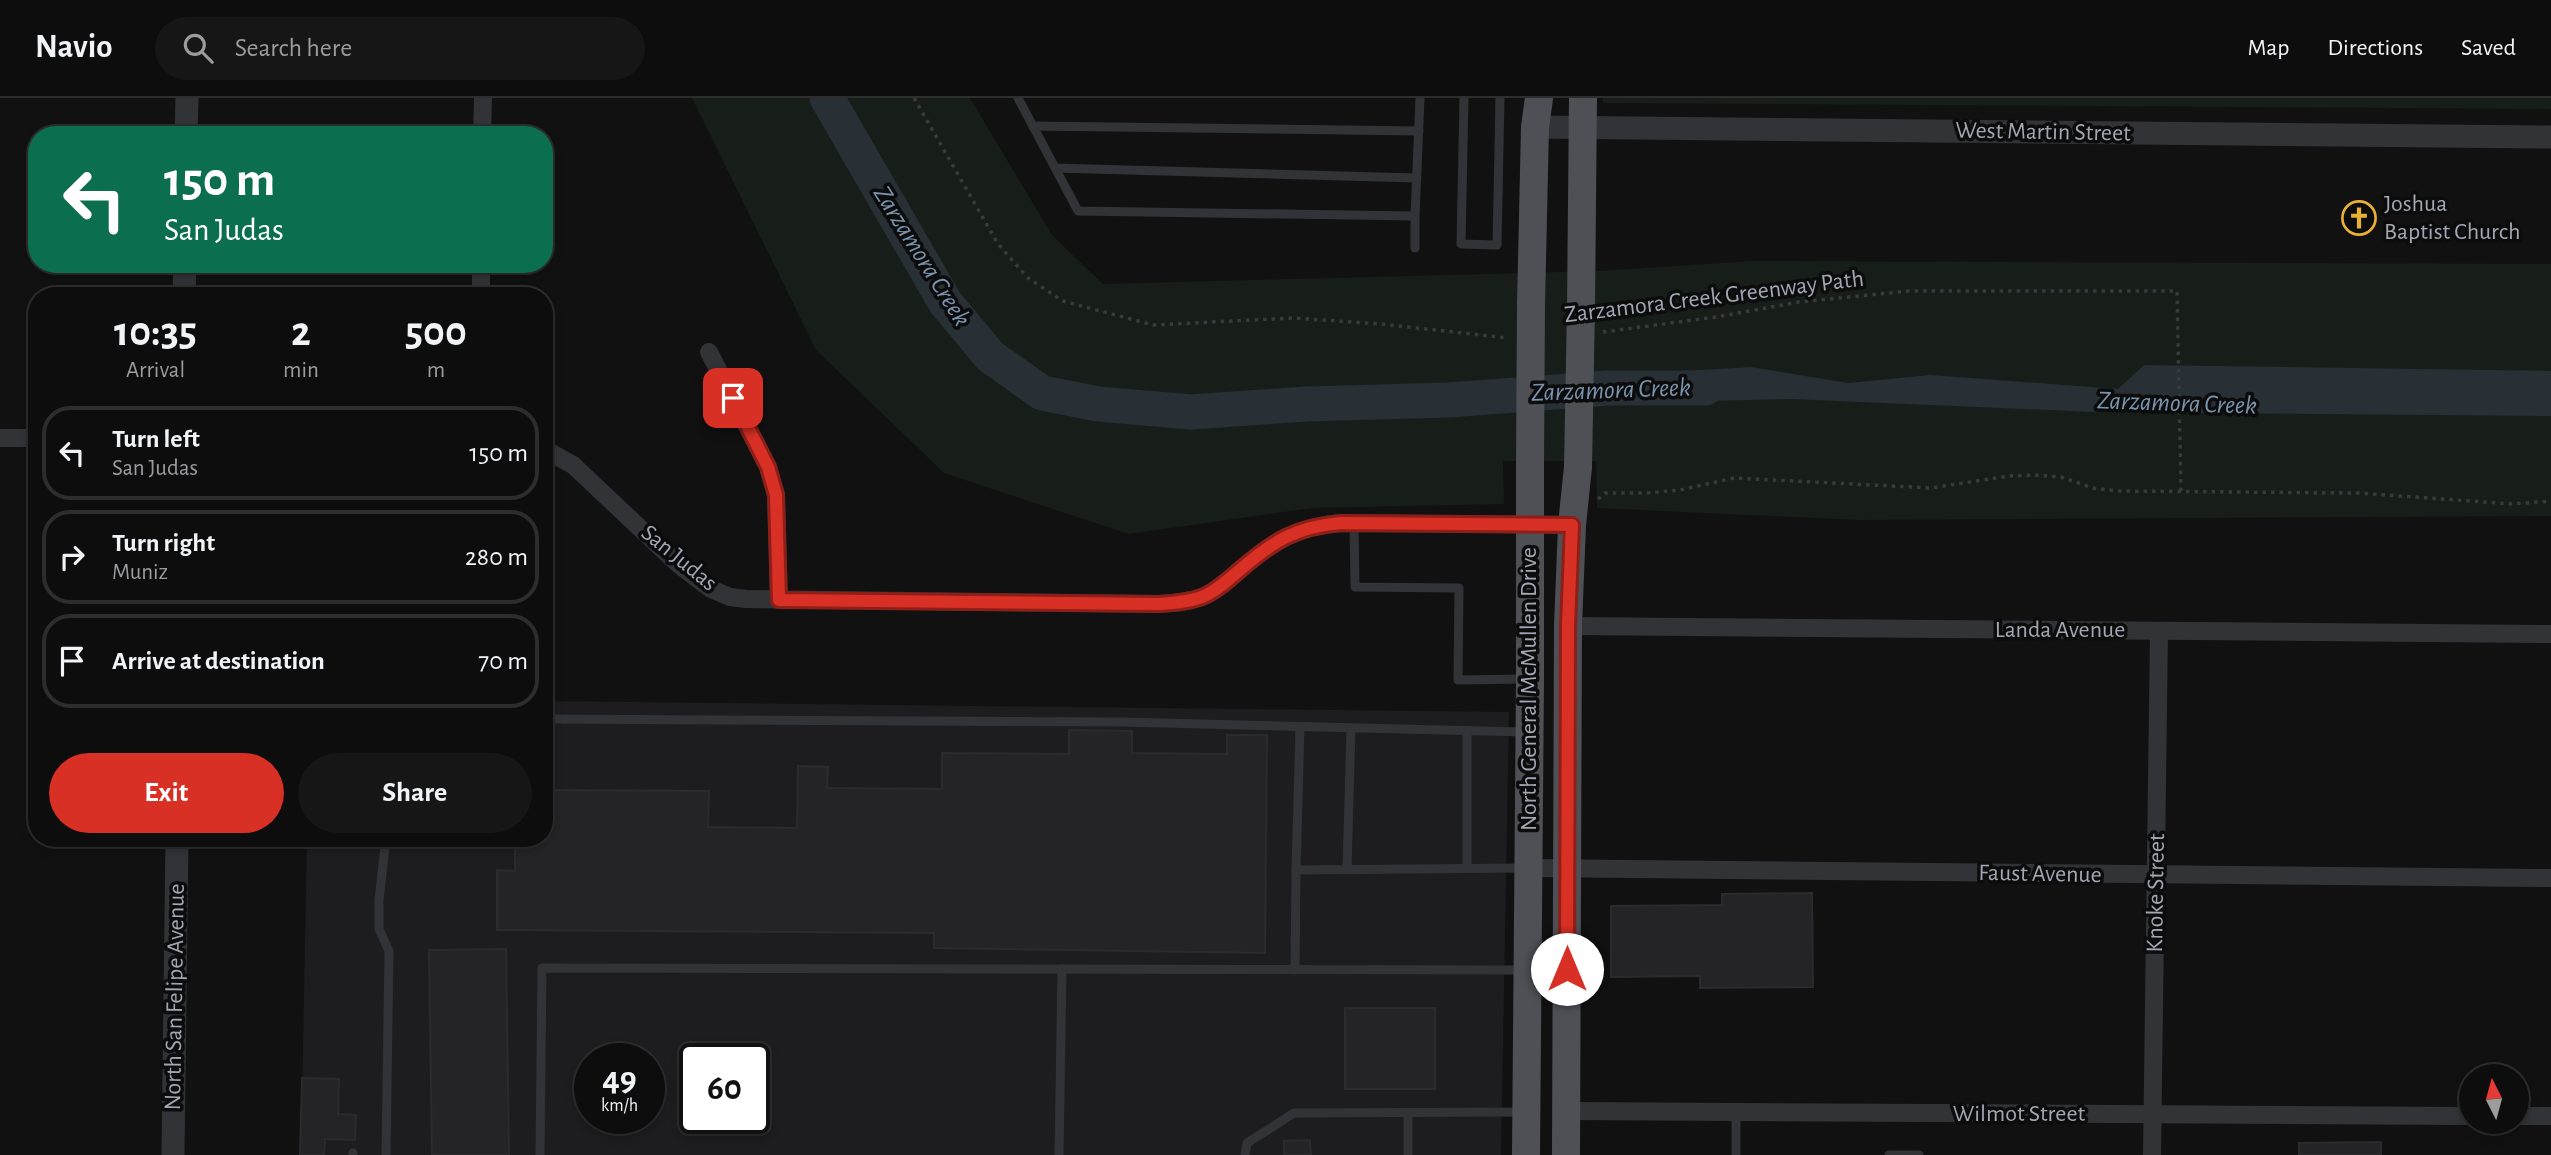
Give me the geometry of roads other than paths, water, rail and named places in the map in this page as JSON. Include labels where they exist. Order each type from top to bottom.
[{"type":"main road","name":"North General McMullen Drive","points":[[1526,1155],[1531,304],[1535,127],[1539,98]]},
{"type":"main road","name":"North General McMullen Drive","points":[[1566,1155],[1568,626],[1572,525],[1578,467],[1583,98]]},
{"type":"street","points":[[186,126],[187,98]]},
{"type":"street","points":[[482,126],[483,98]]},
{"type":"street","name":"West Martin Street","points":[[1535,127],[2551,137]]},
{"type":"street","points":[[709,352],[768,467],[776,495],[779,600]]},
{"type":"street","points":[[0,438],[28,438]]},
{"type":"street","name":"San Judas","points":[[553,454],[573,465],[678,564],[711,589],[730,597],[779,600],[1146,604],[1186,602],[1203,597],[1221,586],[1273,543],[1292,533],[1316,526],[1354,523],[1572,525]]},
{"type":"street","name":"Landa Avenue","points":[[1568,626],[2551,634]]},
{"type":"street","name":"Knoke Street","points":[[2152,1155],[2159,631]]},
{"type":"street","name":"North San Felipe Avenue","points":[[173,1155],[177,847]]},
{"type":"street","name":"Faust Avenue","points":[[1528,868],[2551,878]]},
{"type":"street","name":"Wilmot Street","points":[[1566,1111],[2459,1116]]},
{"type":"street","points":[[2529,1116],[2551,1116]]},
{"type":"lane","points":[[1018,98],[1078,211],[1415,216]]},
{"type":"lane","points":[[1415,248],[1420,98]]},
{"type":"lane","points":[[1464,98],[1461,244],[1497,245],[1500,98]]},
{"type":"lane","points":[[1033,126],[1419,131]]},
{"type":"lane","points":[[1055,168],[1417,178]]},
{"type":"lane","points":[[1354,523],[1355,587],[1459,588],[1458,680],[1530,679]]},
{"type":"lane","points":[[553,719],[1123,722],[1530,732]]},
{"type":"lane","points":[[1295,970],[1300,727]]},
{"type":"lane","points":[[1348,869],[1351,729]]},
{"type":"lane","points":[[1466,731],[1466,868]]},
{"type":"lane","points":[[385,847],[379,900],[379,929],[388,951],[386,1155]]},
{"type":"lane","points":[[1296,870],[1528,868]]},
{"type":"lane","points":[[540,1155],[542,968],[1527,970]]},
{"type":"lane","points":[[1059,1155],[1062,969]]},
{"type":"lane","points":[[1245,1155],[1247,1143],[1294,1113],[1526,1112]]},
{"type":"lane","points":[[1408,1113],[1408,1155]]},
{"type":"lane","points":[[1736,1113],[1736,1155]]},
{"type":"lane","points":[[1889,1155],[1919,1155]]},
{"type":"water","points":[[2144,365],[2551,371],[2551,416],[2093,412],[1792,399],[1660,402],[1658,389],[1665,372],[1751,367],[1848,383],[1930,375],[2118,389]]},
{"type":"waterway","name":"Zarzamora Creek","points":[[827,98],[945,302],[990,356],[1042,393],[1098,404],[1191,412],[1306,404],[1449,400],[1608,388],[1706,388]]},
{"type":"place","name":"Joshua Baptist Church","points":[[2359,218]]}]
